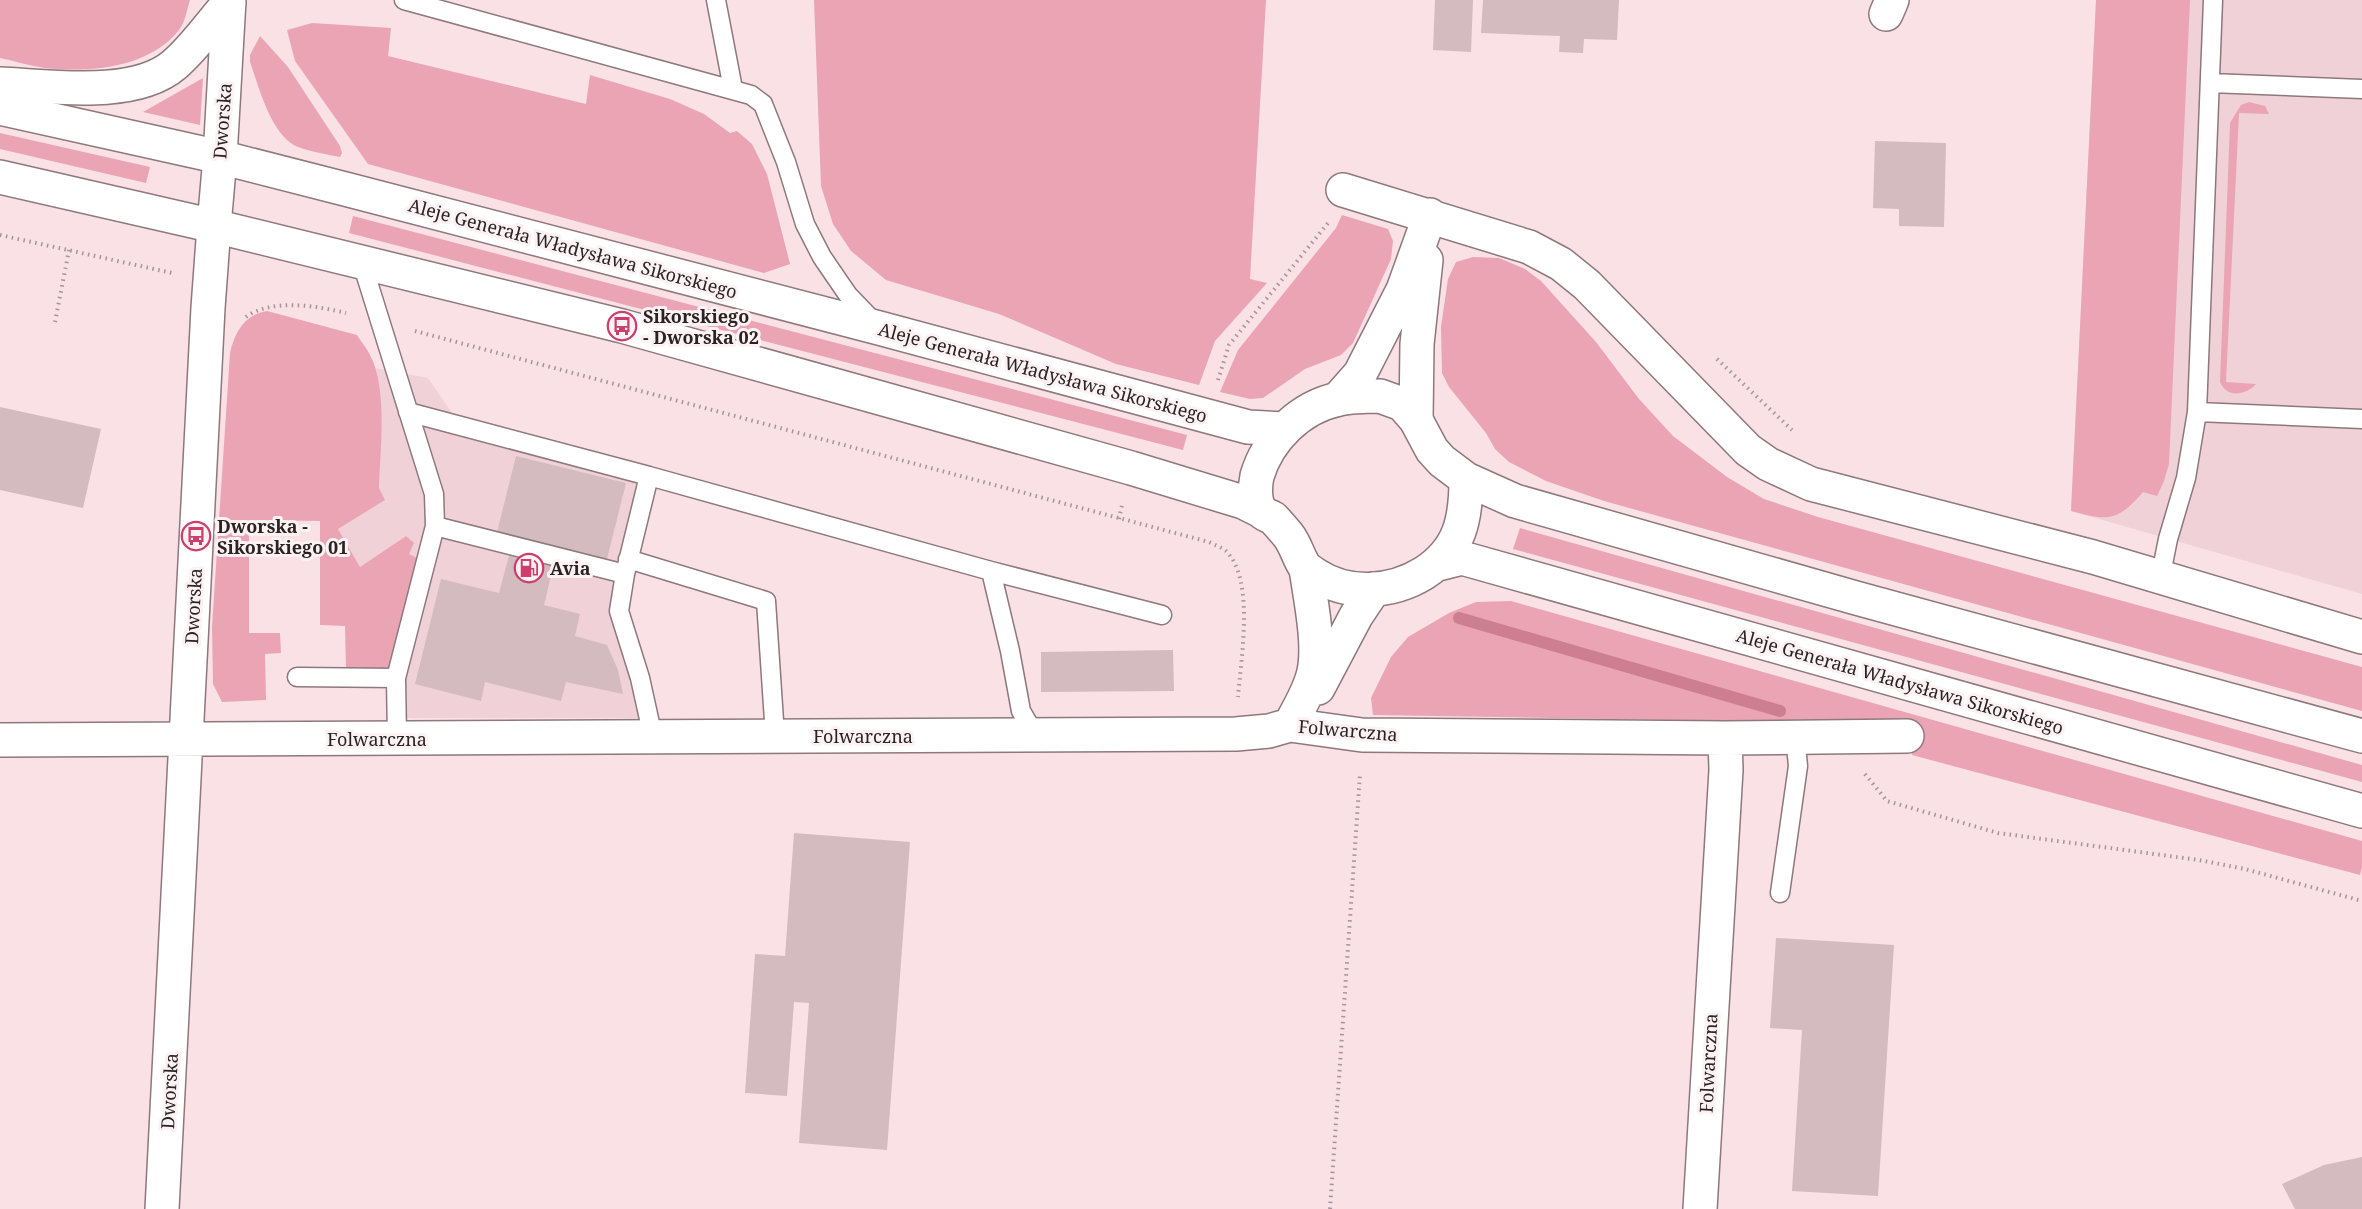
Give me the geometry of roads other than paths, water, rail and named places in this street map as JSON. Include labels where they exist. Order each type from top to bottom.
[{"type":"street","name":"Dworska","points":[[0,84],[85,87],[126,86],[143,81],[173,66],[229,2]]},
{"type":"street","name":"Dworska","points":[[162,1209],[208,308],[229,2]]},
{"type":"street","name":"Aleje Generała Władysława Sikorskiego","points":[[0,108],[220,158],[879,328],[1248,427],[1284,429]]},
{"type":"street","points":[[0,177],[214,226],[622,327],[1131,468],[1244,502],[1275,520],[1290,537],[1306,568],[1313,616],[1315,659],[1312,678],[1290,725]]},
{"type":"street","points":[[1343,190],[1529,247],[1561,264],[1587,285],[1748,450],[1768,464],[1811,484],[2093,557],[2160,579],[2362,637]]},
{"type":"street","points":[[1338,399],[1360,374],[1403,290],[1430,215]]},
{"type":"street","points":[[1416,420],[1417,344],[1430,215]]},
{"type":"street","points":[[1261,511],[1255,496],[1256,482],[1267,450],[1284,429],[1317,407],[1338,399],[1380,396],[1402,404],[1416,420],[1432,450],[1442,461],[1466,479],[1486,490],[1526,504],[1856,598],[2362,736]]},
{"type":"street","points":[[1306,568],[1324,580],[1340,586],[1374,589],[1404,583],[1438,564],[1460,532],[1466,509],[1466,479]]},
{"type":"street","name":"Aleje Generała Władysława Sikorskiego","points":[[1438,564],[1462,558],[2362,811]]},
{"type":"street","points":[[1290,725],[1311,701],[1356,616],[1374,589]]},
{"type":"street","name":"Folwarczna","points":[[0,740],[1236,734],[1269,731],[1290,725],[1362,735],[1725,738],[1907,736]]},
{"type":"street","name":"Folwarczna","points":[[1700,1209],[1726,770],[1725,738]]},
{"type":"lane","points":[[404,0],[751,95],[763,104],[786,162],[805,224],[822,258],[848,295],[879,328]]},
{"type":"lane","points":[[716,0],[733,89]]},
{"type":"lane","points":[[2160,579],[2168,539],[2186,478],[2197,412],[2214,0]]},
{"type":"lane","points":[[2210,83],[2362,89]]},
{"type":"lane","points":[[362,263],[434,494],[435,526],[396,678],[397,739]]},
{"type":"lane","points":[[408,412],[991,571],[1162,615]]},
{"type":"lane","points":[[2197,412],[2362,418]]},
{"type":"lane","points":[[649,476],[626,567],[619,611],[640,678],[653,736]]},
{"type":"lane","points":[[435,526],[626,567],[766,601],[775,736]]},
{"type":"lane","points":[[991,571],[1010,651],[1021,711],[1035,735]]},
{"type":"lane","points":[[297,677],[396,678]]},
{"type":"lane","points":[[1780,893],[1798,766],[1795,736]]},
{"type":"waterway","points":[[1459,618],[1780,711]]},
{"type":"place","name":"Sikorskiego - Dworska 02","points":[[622,326]]},
{"type":"place","name":"Dworska - Sikorskiego 01","points":[[196,536]]},
{"type":"place","name":"Avia","points":[[529,568]]}]
